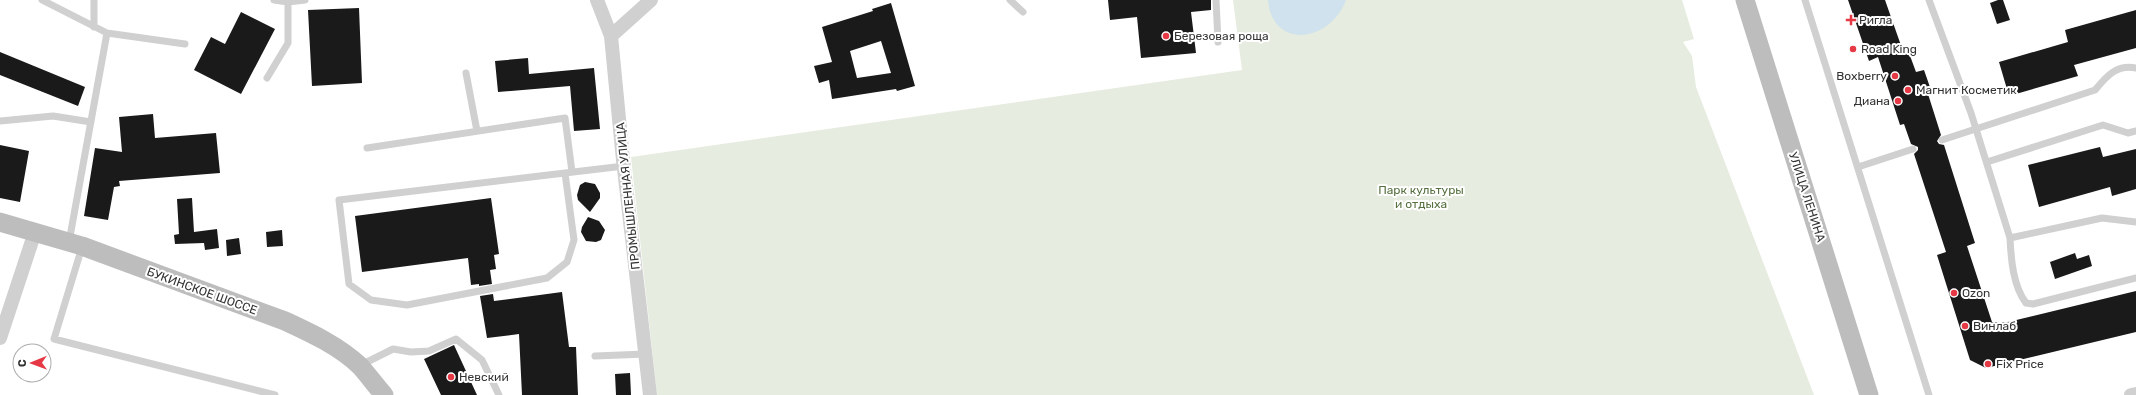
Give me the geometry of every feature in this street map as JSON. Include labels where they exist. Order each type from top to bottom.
[{"type":"main road","name":"УЛИЦА ЛЕНИНА","points":[[1745,0],[1869,395]]},
{"type":"main road","name":"БУКИНСКОЕ ШОССЕ","points":[[0,222],[76,244],[285,321],[318,337],[359,366],[384,395]]},
{"type":"street","name":"ПРОМЫШЛЕННАЯ УЛИЦА","points":[[598,0],[611,36],[650,395]]},
{"type":"street","points":[[611,36],[651,0]]},
{"type":"street","points":[[0,338],[35,232]]},
{"type":"street","points":[[2131,395],[2136,394]]},
{"type":"lane","points":[[42,0],[108,33],[185,44]]},
{"type":"lane","points":[[94,0],[94,27]]},
{"type":"lane","points":[[274,0],[288,2],[305,0]]},
{"type":"lane","points":[[1010,0],[1023,12]]},
{"type":"lane","points":[[1216,0],[1218,42]]},
{"type":"lane","points":[[1805,0],[1929,395]]},
{"type":"lane","points":[[1929,0],[1976,130],[2010,238],[2010,258],[2021,296],[2026,303],[2033,304],[2136,278]]},
{"type":"lane","points":[[267,78],[288,43],[288,2]]},
{"type":"lane","points":[[108,33],[92,122],[76,244],[54,339],[275,395]]},
{"type":"lane","points":[[1942,140],[2095,90],[2110,73],[2130,67],[2136,68]]},
{"type":"lane","points":[[466,73],[477,131]]},
{"type":"lane","points":[[0,121],[53,116],[92,122]]},
{"type":"lane","points":[[367,148],[565,118],[568,172],[574,240],[567,262],[547,278],[407,305],[371,300],[349,284],[340,200],[568,172],[624,166]]},
{"type":"lane","points":[[1986,162],[2103,125],[2128,133],[2136,131]]},
{"type":"lane","points":[[1858,167],[1913,150]]},
{"type":"lane","points":[[2010,238],[2102,218],[2136,222]]},
{"type":"lane","points":[[359,366],[393,349],[411,352],[429,351],[456,339],[482,360],[500,395]]},
{"type":"lane","points":[[595,356],[646,354]]},
{"type":"green space","name":"Парк культуры и отдыха","points":[[1233,0],[1682,0],[1694,39],[1683,42],[1692,56],[1696,87],[1814,395],[657,395],[631,157],[1242,70]]},
{"type":"water","points":[[1268,0],[1346,0],[1338,14],[1328,25],[1315,32],[1302,35],[1290,33],[1280,27],[1272,16]]},
{"type":"building","name":"Березовая роща","points":[[1108,0],[1211,0],[1211,10],[1191,12],[1196,53],[1141,58],[1137,17],[1110,20]]},
{"type":"building","points":[[1848,0],[1885,0],[1904,54],[1909,53],[1916,72],[1924,70],[1932,93],[1928,94],[1941,135],[1937,141],[1939,144],[1944,145],[1975,243],[1967,246],[1992,322],[2008,322],[2136,291],[2136,332],[1986,368],[1970,360],[1937,255],[1946,252],[1914,154],[1918,150],[1918,147],[1911,144],[1904,124],[1900,125],[1878,57],[1869,61]]},
{"type":"building","points":[[2003,0],[2010,20],[1997,24],[1990,3]]},
{"type":"building","points":[[891,3],[915,86],[897,91],[896,89],[832,99],[829,80],[819,83],[814,66],[832,62],[822,27],[873,11],[872,9]],"holes":[[[881,41],[891,73],[857,78],[850,51]]]},
{"type":"building","points":[[359,8],[362,83],[312,86],[308,10]]},
{"type":"building","points":[[2136,10],[2136,48],[2074,65],[2078,76],[2009,96],[1999,62],[2068,42],[2065,30]]},
{"type":"building","points":[[241,12],[275,29],[241,94],[194,70],[211,37],[225,44]]},
{"type":"building","points":[[0,52],[85,87],[78,106],[0,75]]},
{"type":"building","points":[[528,58],[529,74],[594,68],[600,129],[574,131],[570,86],[498,92],[495,61]]},
{"type":"building","points":[[153,114],[155,138],[216,133],[220,173],[119,181],[120,186],[114,187],[108,220],[84,216],[95,148],[122,152],[119,117]]},
{"type":"building","points":[[0,145],[29,151],[20,202],[0,198]]},
{"type":"building","points":[[2100,147],[2103,157],[2136,149],[2136,189],[2112,196],[2110,187],[2039,207],[2028,165]]},
{"type":"building","points":[[585,182],[595,184],[600,193],[600,198],[590,212],[578,200],[577,195],[580,185]]},
{"type":"building","points":[[192,198],[194,232],[217,229],[219,248],[205,250],[204,243],[175,244],[174,235],[179,234],[177,199]]},
{"type":"building","points":[[491,198],[499,254],[494,255],[496,269],[490,270],[492,284],[479,286],[479,284],[471,285],[468,258],[362,272],[355,216]]},
{"type":"building","points":[[588,217],[599,221],[605,230],[601,240],[596,242],[586,241],[581,232],[582,227]]},
{"type":"building","points":[[282,230],[283,246],[267,247],[266,232]]},
{"type":"building","points":[[239,238],[241,254],[227,256],[226,240]]},
{"type":"building","points":[[2075,253],[2077,259],[2089,255],[2092,266],[2055,279],[2050,262]]},
{"type":"building","points":[[562,292],[569,347],[576,347],[578,395],[522,395],[519,334],[487,338],[480,296],[493,294],[494,301]]},
{"type":"building","name":"Невский","points":[[454,345],[477,395],[441,395],[424,359]]},
{"type":"building","points":[[630,373],[631,395],[616,395],[615,374]]},
{"type":"place","name":"Ригла","points":[[1851,20]]},
{"type":"place","name":"Березовая роща","points":[[1166,36]]},
{"type":"place","name":"Road King","points":[[1853,49]]},
{"type":"place","name":"Boxberry","points":[[1895,76]]},
{"type":"place","name":"Магнит Косметик","points":[[1908,90]]},
{"type":"place","name":"Диана","points":[[1898,101]]},
{"type":"place","name":"Ozon","points":[[1954,293]]},
{"type":"place","name":"Винлаб","points":[[1965,326]]},
{"type":"place","name":"Fix Price","points":[[1988,364]]},
{"type":"place","name":"Невский","points":[[451,377]]}]
